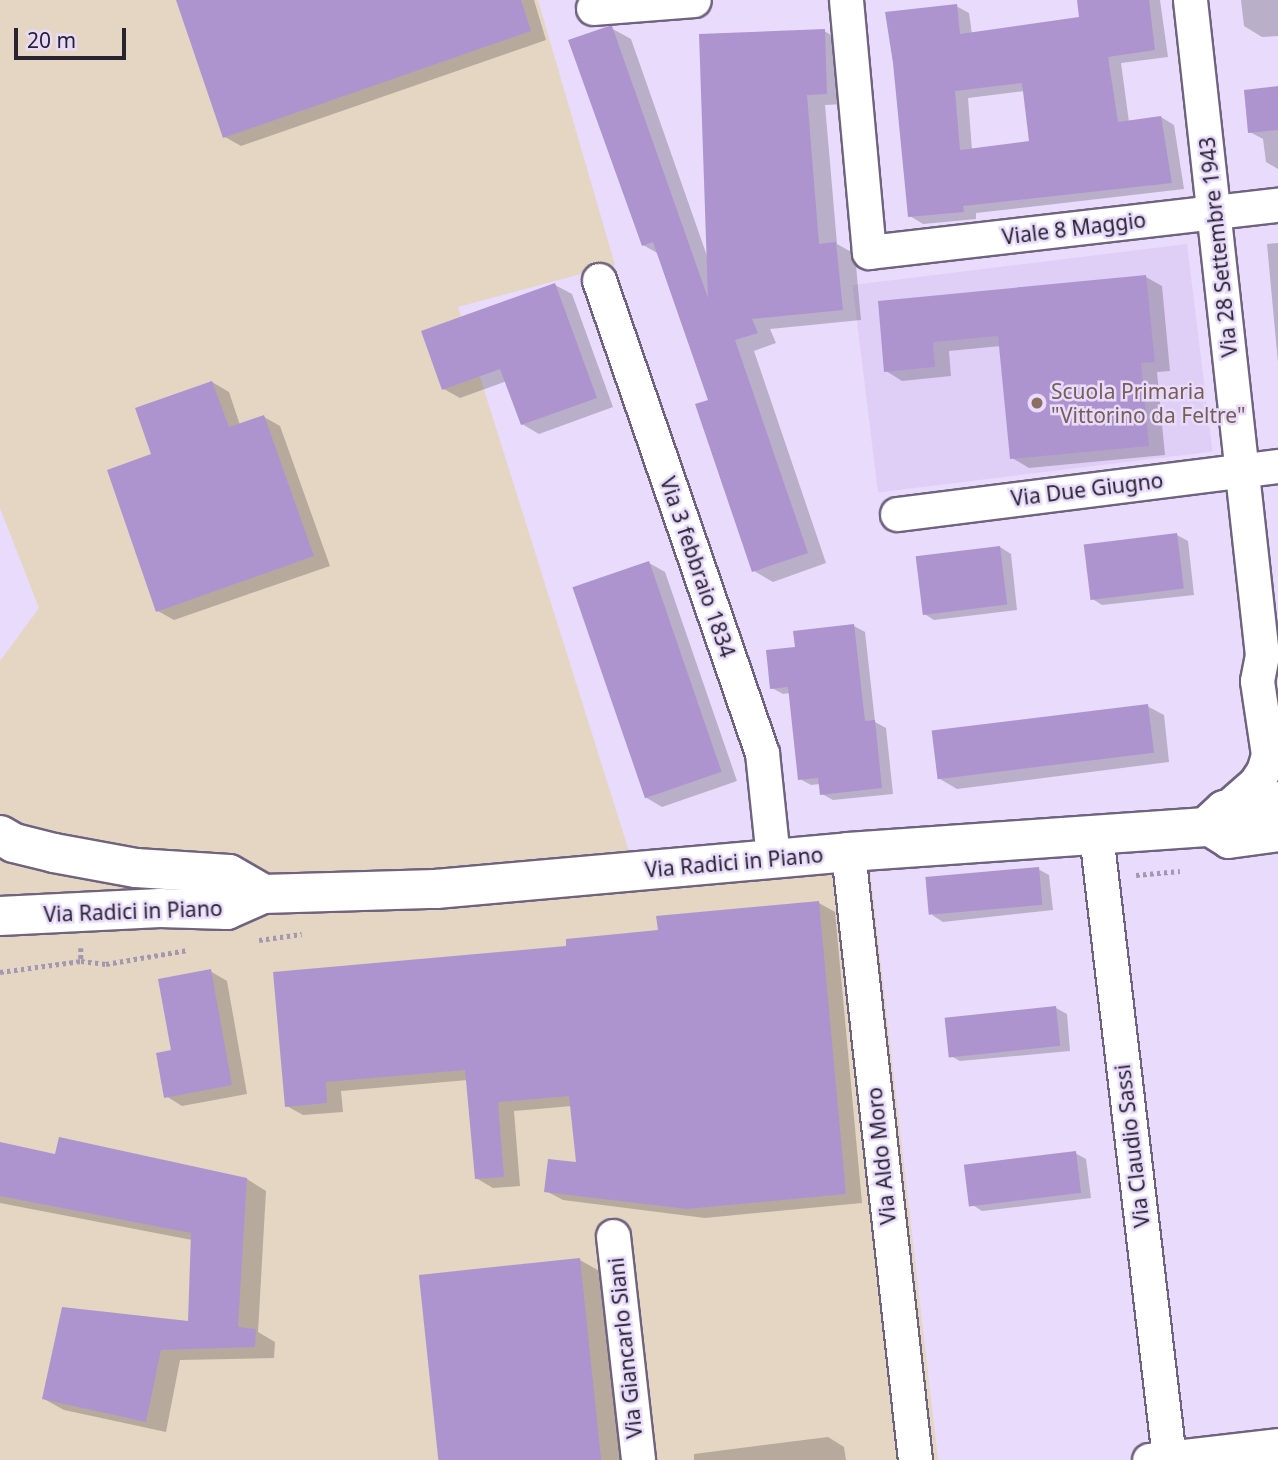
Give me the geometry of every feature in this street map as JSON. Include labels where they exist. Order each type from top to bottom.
[{"type":"street","points":[[593,8],[694,0]]},
{"type":"street","name":"Viale 8 Maggio","points":[[846,0],[869,252],[1278,205]]},
{"type":"street","name":"Via 28 Settembre 1943","points":[[1190,0],[1262,654],[1257,681],[1268,755],[1264,771],[1255,783],[1215,818]]},
{"type":"street","name":"Via 3 febbraio 1834","points":[[599,280],[762,753],[773,858]]},
{"type":"street","name":"Via Due Giugno","points":[[897,514],[1278,466]]},
{"type":"street","name":"Via Radici in Piano","points":[[0,916],[160,908],[227,910],[263,894],[436,889],[773,858],[1096,834],[1215,818],[1278,802]]},
{"type":"street","name":"Via Radici in Piano","points":[[1215,818],[1227,841],[1278,834]]},
{"type":"street","name":"Via Claudio Sassi","points":[[1096,834],[1159,1459]]},
{"type":"street","name":"Via Radici in Piano","points":[[0,835],[14,843],[54,853],[136,868],[229,874],[263,894]]},
{"type":"street","name":"Via Aldo Moro","points":[[848,852],[915,1460]]},
{"type":"street","name":"Via Giancarlo Siani","points":[[613,1236],[638,1460]]},
{"type":"street","points":[[1159,1459],[1278,1445]]},
{"type":"path","points":[[0,971],[81,961]]},
{"type":"shaded area","points":[[0,0],[538,0],[615,265],[458,307],[632,861],[866,835],[938,1460],[0,1460],[0,661],[39,608],[0,508]]},
{"type":"shaded area","name":"Scuola Primaria \"Vittorino da Feltre\"","points":[[1187,244],[1212,451],[878,493],[853,285]]},
{"type":"building","points":[[176,0],[521,0],[531,31],[223,138]]},
{"type":"building","points":[[1077,0],[1149,0],[1155,50],[1108,57],[1118,122],[1161,116],[1172,183],[963,206],[964,212],[908,217],[893,63],[885,12],[957,4],[960,34],[1079,17]],"holes":[[[1022,83],[1029,141],[960,150],[955,91]]]},
{"type":"building","points":[[612,26],[708,298],[699,34],[825,29],[827,94],[807,95],[819,244],[836,242],[843,310],[752,319],[758,333],[735,340],[808,553],[752,572],[695,404],[708,400],[653,242],[642,246],[568,40]]},
{"type":"building","points":[[1278,86],[1278,130],[1248,133],[1244,90]]},
{"type":"building","points":[[1146,275],[1155,362],[1141,363],[1149,446],[1010,459],[998,336],[933,342],[935,367],[884,372],[878,301]]},
{"type":"building","points":[[555,283],[597,398],[521,425],[500,369],[442,390],[421,331]]},
{"type":"building","points":[[212,381],[229,427],[264,415],[314,556],[156,612],[107,470],[151,454],[135,408]]},
{"type":"building","points":[[1177,533],[1184,589],[1091,600],[1084,544]]},
{"type":"building","points":[[1000,546],[1007,605],[923,615],[916,556]]},
{"type":"building","points":[[649,561],[722,772],[645,798],[572,587]]},
{"type":"building","points":[[854,624],[865,721],[875,720],[882,788],[820,795],[818,778],[798,780],[788,687],[770,689],[766,650],[795,647],[793,631]]},
{"type":"building","points":[[1148,704],[1154,753],[938,779],[932,731]]},
{"type":"building","points":[[1039,867],[1042,905],[929,915],[925,877]]},
{"type":"building","points":[[819,901],[846,1194],[687,1209],[544,1192],[548,1159],[576,1162],[569,1096],[498,1102],[504,1177],[475,1179],[465,1070],[326,1082],[327,1103],[285,1107],[273,972],[566,946],[566,939],[658,930],[656,916]]},
{"type":"building","points":[[211,969],[232,1085],[164,1098],[156,1053],[171,1050],[158,979]]},
{"type":"building","points":[[1056,1006],[1060,1046],[949,1057],[945,1018]]},
{"type":"building","points":[[59,1137],[247,1178],[238,1327],[256,1329],[255,1347],[161,1350],[146,1422],[42,1399],[62,1307],[188,1321],[191,1233],[0,1196],[0,1142],[55,1154]]},
{"type":"building","points":[[1076,1151],[1081,1193],[969,1206],[964,1165]]},
{"type":"building","points":[[580,1258],[601,1460],[438,1460],[419,1275]]},
{"type":"place","name":"Scuola Primaria \"Vittorino da Feltre\"","points":[[1037,403]]}]
